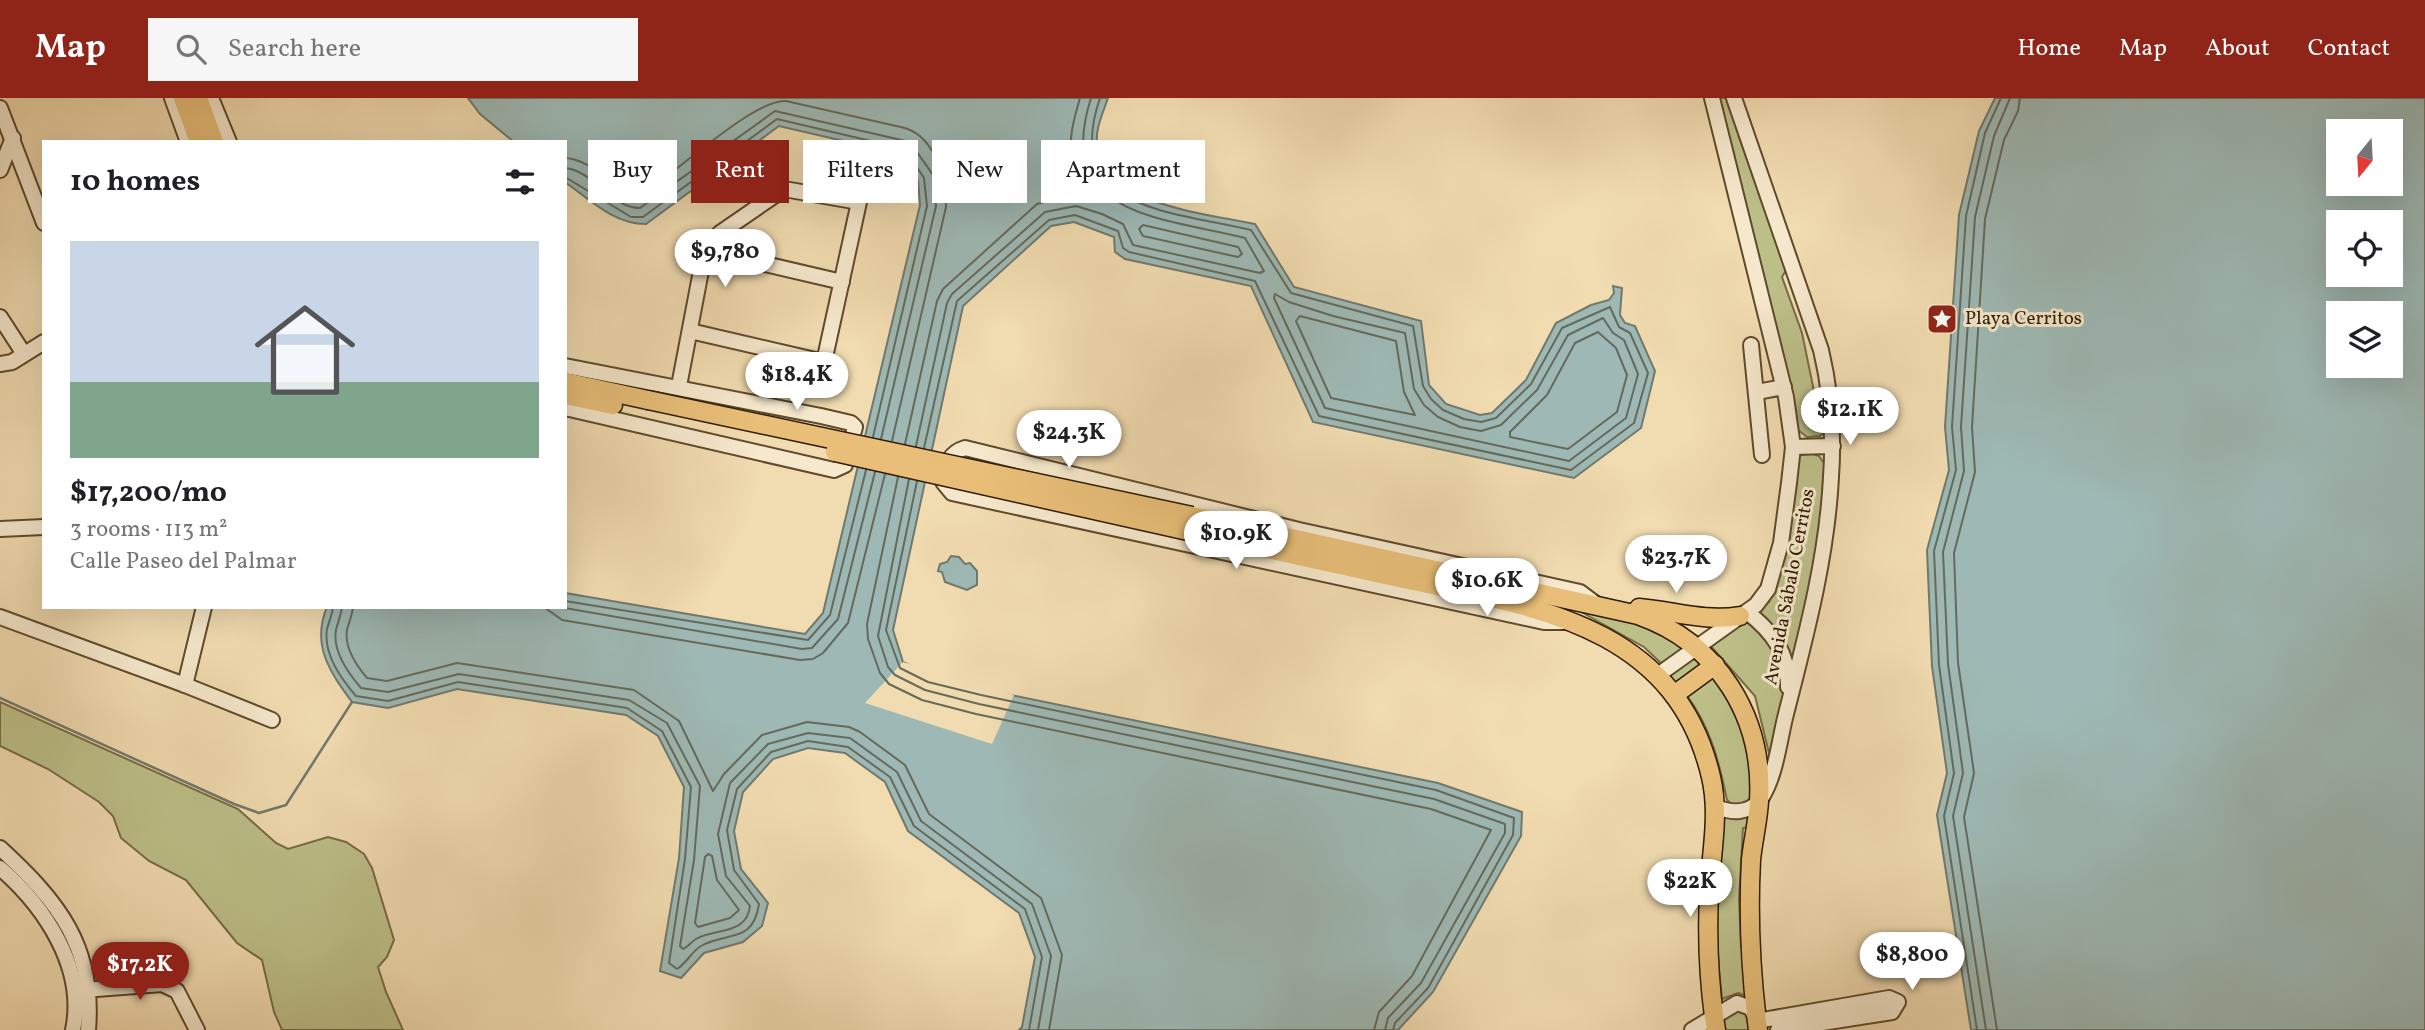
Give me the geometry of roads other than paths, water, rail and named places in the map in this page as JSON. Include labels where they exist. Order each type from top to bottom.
[{"type":"main road","points":[[183,98],[198,140]]},
{"type":"main road","points":[[198,98],[213,140]]},
{"type":"main road","points":[[567,383],[647,406]]},
{"type":"main road","points":[[567,395],[647,406]]},
{"type":"main road","name":"Avenida Sábalo Cerritos","points":[[647,406],[1313,551],[1573,620],[1624,648],[1658,675],[1674,695],[1697,734],[1711,777],[1716,807],[1709,897],[1715,1023]]},
{"type":"main road","name":"Avenida Sábalo Cerritos","points":[[1313,551],[1596,604],[1649,618],[1695,647],[1715,665],[1736,692],[1747,717],[1757,759],[1759,801],[1752,858],[1751,900],[1758,1026]]},
{"type":"main road","points":[[1617,609],[1653,610],[1721,619],[1744,614]]},
{"type":"main road","points":[[1674,695],[1715,665]]},
{"type":"street","points":[[172,98],[187,140]]},
{"type":"street","points":[[211,98],[228,140]]},
{"type":"street","name":"Avenida Sábalo Cerritos","points":[[1658,675],[1744,614],[1763,597],[1775,568],[1786,511],[1793,447],[1784,387],[1712,98]]},
{"type":"street","name":"Avenida Sábalo Cerritos","points":[[1734,98],[1821,350],[1830,392],[1833,446],[1824,541],[1786,716],[1759,801]]},
{"type":"street","points":[[0,108],[42,218]]},
{"type":"street","points":[[0,170],[13,138]]},
{"type":"street","points":[[683,387],[694,332],[712,248],[720,233],[784,189],[859,202],[824,362],[694,332]]},
{"type":"street","points":[[712,248],[842,282]]},
{"type":"street","points":[[0,317],[24,354]]},
{"type":"street","points":[[0,364],[12,362],[42,343]]},
{"type":"street","points":[[1751,345],[1762,455]]},
{"type":"street","points":[[567,366],[851,422],[855,428],[845,465],[834,470],[805,466],[567,408]]},
{"type":"street","points":[[1757,392],[1784,387]]},
{"type":"street","points":[[1793,447],[1833,446]]},
{"type":"street","points":[[965,447],[1313,551],[952,493],[946,489],[942,478],[950,456],[965,447]]},
{"type":"street","points":[[0,529],[42,527]]},
{"type":"street","points":[[185,685],[204,609]]},
{"type":"street","points":[[1744,614],[1772,635],[1787,660],[1786,716]]},
{"type":"street","points":[[0,617],[272,720]]},
{"type":"street","points":[[1716,807],[1736,813],[1759,801]]},
{"type":"street","points":[[0,848],[42,891],[68,925],[80,950],[88,1030]]},
{"type":"street","points":[[0,868],[52,929],[83,990],[74,1030]]},
{"type":"street","points":[[83,990],[162,984],[177,991],[197,1030]]},
{"type":"street","points":[[1692,1030],[1715,1023],[1730,1005],[1740,1003],[1751,1008],[1758,1026],[1889,998],[1898,1002],[1892,1012],[1778,1030]]},
{"type":"water","points":[[468,98],[1108,98],[1098,127],[1097,140],[1041,140],[1041,203],[1161,203],[1255,224],[1294,287],[1421,321],[1429,385],[1446,404],[1480,415],[1492,413],[1526,380],[1556,323],[1591,305],[1609,300],[1614,293],[1613,286],[1622,288],[1620,315],[1625,323],[1635,326],[1655,371],[1641,428],[1574,478],[1313,422],[1251,286],[1125,259],[1115,252],[1114,237],[1074,222],[1051,226],[963,306],[893,630],[903,662],[930,675],[982,689],[1438,783],[1522,812],[1521,836],[1433,992],[1398,1030],[1019,1030],[1022,1027],[1035,957],[1019,913],[908,831],[885,782],[845,753],[808,748],[773,759],[743,792],[734,831],[741,869],[768,903],[762,926],[743,942],[704,953],[681,978],[660,971],[679,858],[684,787],[658,736],[626,715],[457,689],[388,708],[352,702],[325,657],[321,634],[326,609],[567,609],[567,593],[805,634],[823,613],[920,205],[918,140],[840,140],[779,126],[760,140],[691,140],[691,191],[677,201],[677,140],[588,140],[588,199],[567,183],[567,140],[512,140],[480,114]]},
{"type":"water","points":[[1995,98],[2425,98],[2425,1030],[1971,1030],[1937,815],[1947,773],[1932,666],[1927,550],[1949,470],[1945,427],[1959,215],[1979,131]]},
{"type":"water","points":[[594,203],[674,203],[646,224],[623,220]]},
{"type":"water","points":[[951,556],[959,557],[965,564],[970,563],[977,571],[977,585],[967,590],[945,582],[942,572],[938,571],[940,564],[947,562]]},
{"type":"waterway","points":[[0,698],[259,813],[286,805],[352,702]]},
{"type":"place","name":"Playa Cerritos","points":[[1942,319]]}]
